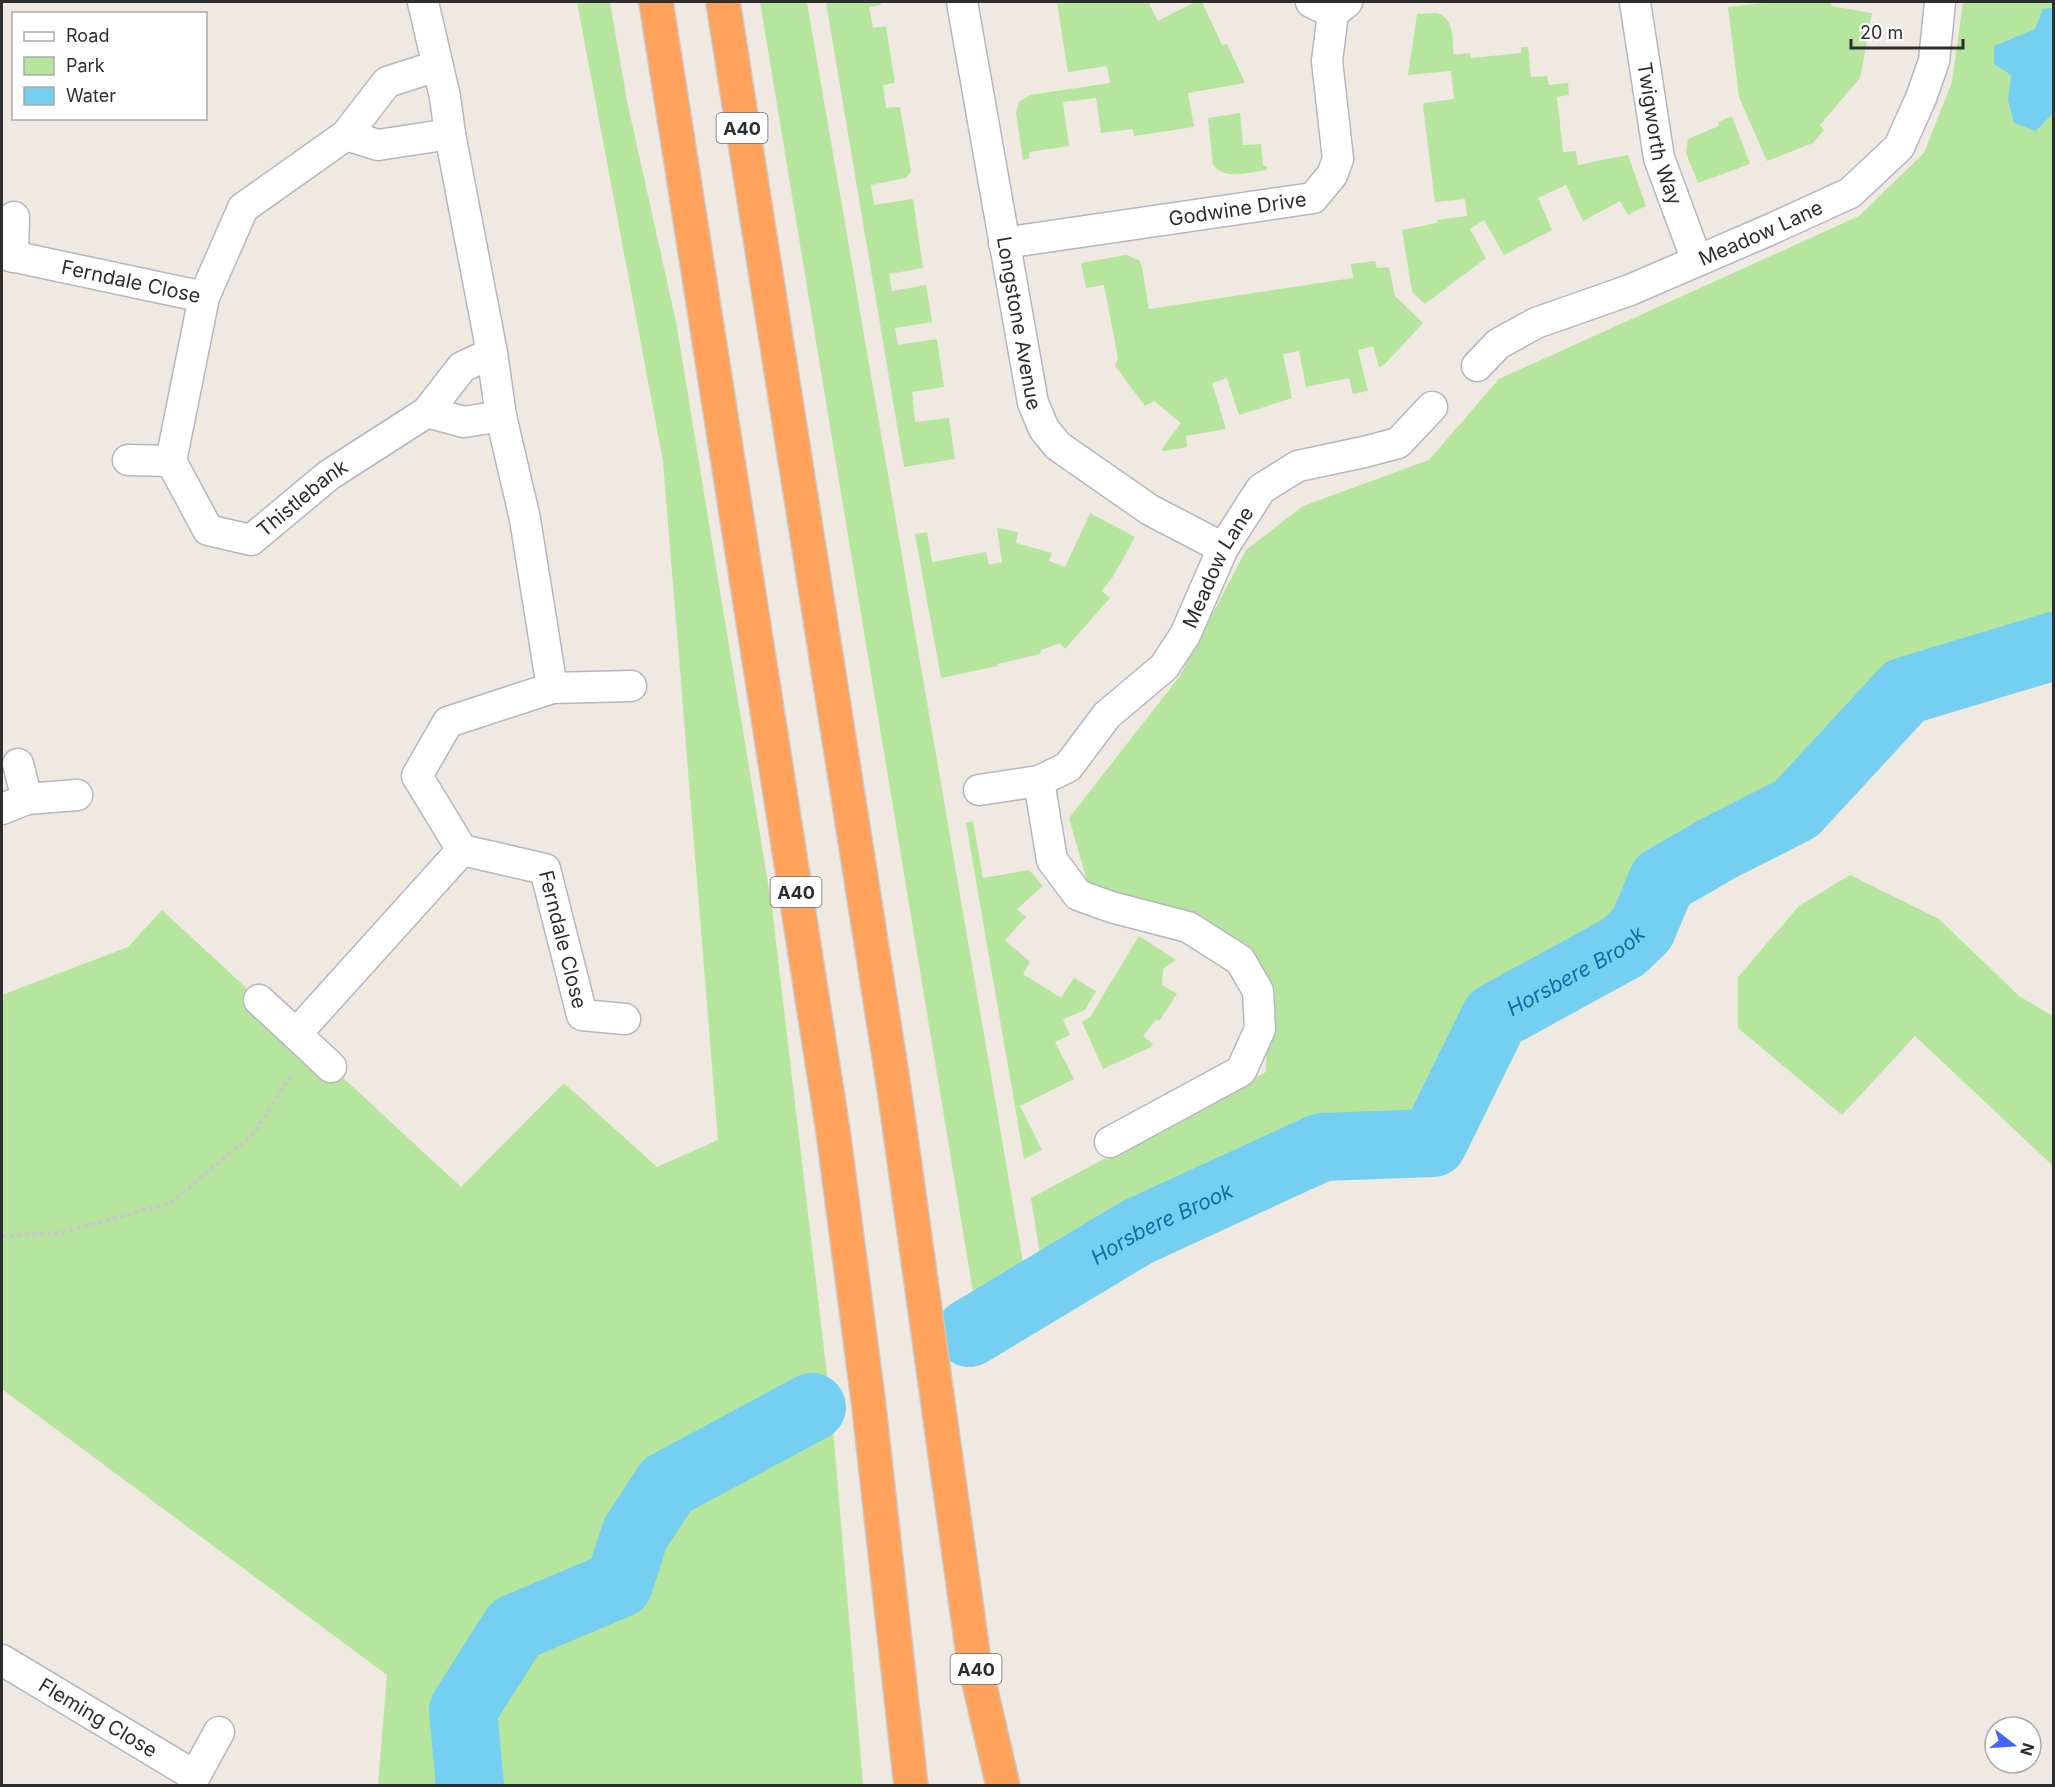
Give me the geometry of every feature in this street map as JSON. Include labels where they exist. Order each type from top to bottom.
[{"type":"highway","name":"A40","points":[[656,2],[833,1131],[870,1407],[911,1785]]},
{"type":"highway","name":"A40","points":[[723,2],[894,1088],[974,1661],[1003,1785]]},
{"type":"street","points":[[423,2],[445,97],[492,353],[501,416],[525,519],[552,688]]},
{"type":"street","name":"Longstone Avenue","points":[[962,2],[1033,403],[1044,429],[1058,446],[1150,510],[1223,548]]},
{"type":"street","name":"Twigworth Way","points":[[1635,2],[1659,158],[1697,261]]},
{"type":"street","name":"Meadow Lane","points":[[1477,366],[1498,344],[1536,323],[1630,290],[1850,193],[1899,147],[1934,61],[1940,2]]},
{"type":"street","name":"Godwine Drive","points":[[1004,243],[1313,198],[1332,175],[1338,159],[1327,61],[1330,5]]},
{"type":"street","name":"Ferndale Close","points":[[14,217],[7,256],[204,297],[243,208],[346,135],[387,82],[437,66]]},
{"type":"street","points":[[346,135],[378,145],[450,134]]},
{"type":"street","points":[[128,460],[171,461],[204,297]]},
{"type":"street","points":[[492,353],[462,366],[427,412],[464,422],[501,416]]},
{"type":"street","name":"Meadow Lane","points":[[979,790],[1039,781],[1068,767],[1107,715],[1164,667],[1185,635],[1223,548],[1261,489],[1298,466],[1398,443],[1432,407]]},
{"type":"street","name":"Thistlebank","points":[[171,461],[208,530],[251,540],[328,475],[427,412]]},
{"type":"street","points":[[303,1040],[462,850],[417,776],[448,722],[552,688],[631,686]]},
{"type":"street","points":[[18,764],[14,804],[77,795]]},
{"type":"street","points":[[1039,781],[1052,860],[1078,895],[1112,907],[1188,927],[1240,960],[1258,991],[1260,1029],[1241,1071],[1110,1142]]},
{"type":"street","name":"Ferndale Close","points":[[462,850],[545,869],[582,1015],[625,1019]]},
{"type":"street","points":[[259,1000],[331,1067]]},
{"type":"street","name":"Fleming Close","points":[[2,1660],[192,1780],[219,1732]]},
{"type":"path","points":[[2,1236],[58,1233],[171,1203],[254,1134],[303,1040]]},
{"type":"green space","points":[[577,2],[610,2],[627,101],[676,322],[772,908],[832,1417],[863,1785],[378,1785],[387,1675],[2,1389],[2,995],[128,947],[162,910],[461,1187],[564,1083],[657,1167],[718,1140],[663,461]]},
{"type":"green space","points":[[760,2],[807,2],[1025,1274],[974,1298]]},
{"type":"green space","points":[[826,2],[880,2],[881,5],[869,7],[873,28],[886,26],[895,83],[883,85],[886,108],[900,107],[911,172],[905,178],[871,185],[874,205],[913,199],[923,268],[889,274],[892,291],[926,285],[932,322],[895,328],[898,345],[937,339],[944,387],[912,392],[915,422],[949,418],[955,459],[904,467]]},
{"type":"green space","points":[[1057,2],[1152,2],[1149,4],[1158,21],[1193,3],[1202,2],[1222,45],[1227,44],[1245,83],[1188,93],[1194,127],[1134,136],[1133,129],[1101,133],[1096,98],[1063,102],[1069,146],[1029,152],[1030,158],[1023,160],[1016,113],[1019,102],[1030,95],[1110,83],[1107,66],[1068,72]]},
{"type":"green space","points":[[1771,2],[1832,2],[1831,6],[1872,13],[1860,78],[1820,125],[1824,130],[1813,143],[1767,161],[1739,97],[1728,7]]},
{"type":"green space","points":[[1963,2],[2053,2],[2053,646],[1905,691],[1796,809],[1662,881],[1642,929],[1623,947],[1495,1017],[1433,1143],[1322,1147],[1045,1286],[1031,1198],[1266,1072],[1269,978],[1184,914],[1089,888],[1069,818],[1180,676],[1246,550],[1303,506],[1429,460],[1499,379],[1859,216],[1924,153],[1952,82]]},
{"type":"green space","points":[[1437,13],[1443,16],[1450,25],[1454,55],[1470,53],[1471,58],[1521,53],[1521,47],[1528,47],[1531,77],[1547,76],[1549,85],[1568,83],[1569,95],[1557,97],[1563,152],[1576,151],[1578,165],[1628,155],[1646,206],[1628,215],[1620,201],[1583,221],[1566,185],[1538,198],[1552,230],[1504,255],[1484,220],[1470,229],[1486,258],[1425,304],[1412,292],[1402,230],[1437,223],[1437,220],[1467,216],[1465,199],[1435,202],[1423,106],[1424,103],[1454,99],[1451,71],[1408,75],[1417,14]]},
{"type":"green space","points":[[1240,113],[1243,145],[1261,144],[1263,166],[1267,166],[1267,170],[1231,174],[1218,170],[1213,165],[1208,118]]},
{"type":"green space","points":[[1732,116],[1750,164],[1698,183],[1686,153],[1688,139],[1719,126],[1718,122]]},
{"type":"green space","points":[[1126,255],[1139,260],[1142,266],[1149,309],[1353,278],[1351,264],[1375,261],[1377,268],[1389,267],[1395,296],[1423,323],[1384,365],[1379,367],[1373,346],[1358,350],[1368,391],[1353,394],[1349,378],[1306,387],[1299,351],[1283,354],[1292,398],[1239,415],[1227,378],[1212,383],[1226,429],[1186,436],[1187,447],[1164,451],[1161,450],[1181,423],[1154,401],[1145,406],[1115,366],[1118,358],[1104,285],[1086,288],[1081,263]]},
{"type":"green space","points":[[1090,513],[1135,537],[1114,575],[1102,591],[1110,598],[1065,649],[1060,643],[1041,650],[1040,654],[941,678],[915,534],[927,532],[932,562],[986,552],[989,565],[1002,562],[997,528],[1018,532],[1016,543],[1052,553],[1049,561],[1065,567]]},
{"type":"green space","points":[[973,821],[983,878],[1029,870],[1043,886],[1017,909],[1026,917],[1005,940],[1030,962],[1023,974],[1061,998],[1074,978],[1096,991],[1085,1010],[1063,1019],[1070,1035],[1055,1042],[1074,1079],[1020,1106],[1042,1150],[1024,1159],[966,823]]},
{"type":"green space","points":[[1850,875],[1939,919],[2019,996],[2053,1016],[2053,1166],[1915,1036],[1842,1115],[1738,1028],[1738,977],[1799,906]]},
{"type":"green space","points":[[1139,936],[1176,960],[1163,969],[1162,985],[1177,994],[1159,1021],[1156,1020],[1143,1036],[1153,1044],[1151,1047],[1103,1069],[1082,1022],[1090,1017]]},
{"type":"water","points":[[2053,8],[2053,113],[2036,131],[2014,123],[2008,100],[2011,75],[1994,64],[1994,46],[2035,29],[2043,9]]},
{"type":"waterway","name":"Horsbere Brook","points":[[969,1333],[1137,1232],[1322,1147],[1433,1143],[1495,1017],[1623,947],[1642,929],[1662,881],[1717,849],[1796,809],[1905,691],[2054,646]]},
{"type":"waterway","name":"Horsbere Brook","points":[[470,1786],[463,1710],[515,1628],[619,1584],[635,1534],[667,1485],[812,1407]]}]
